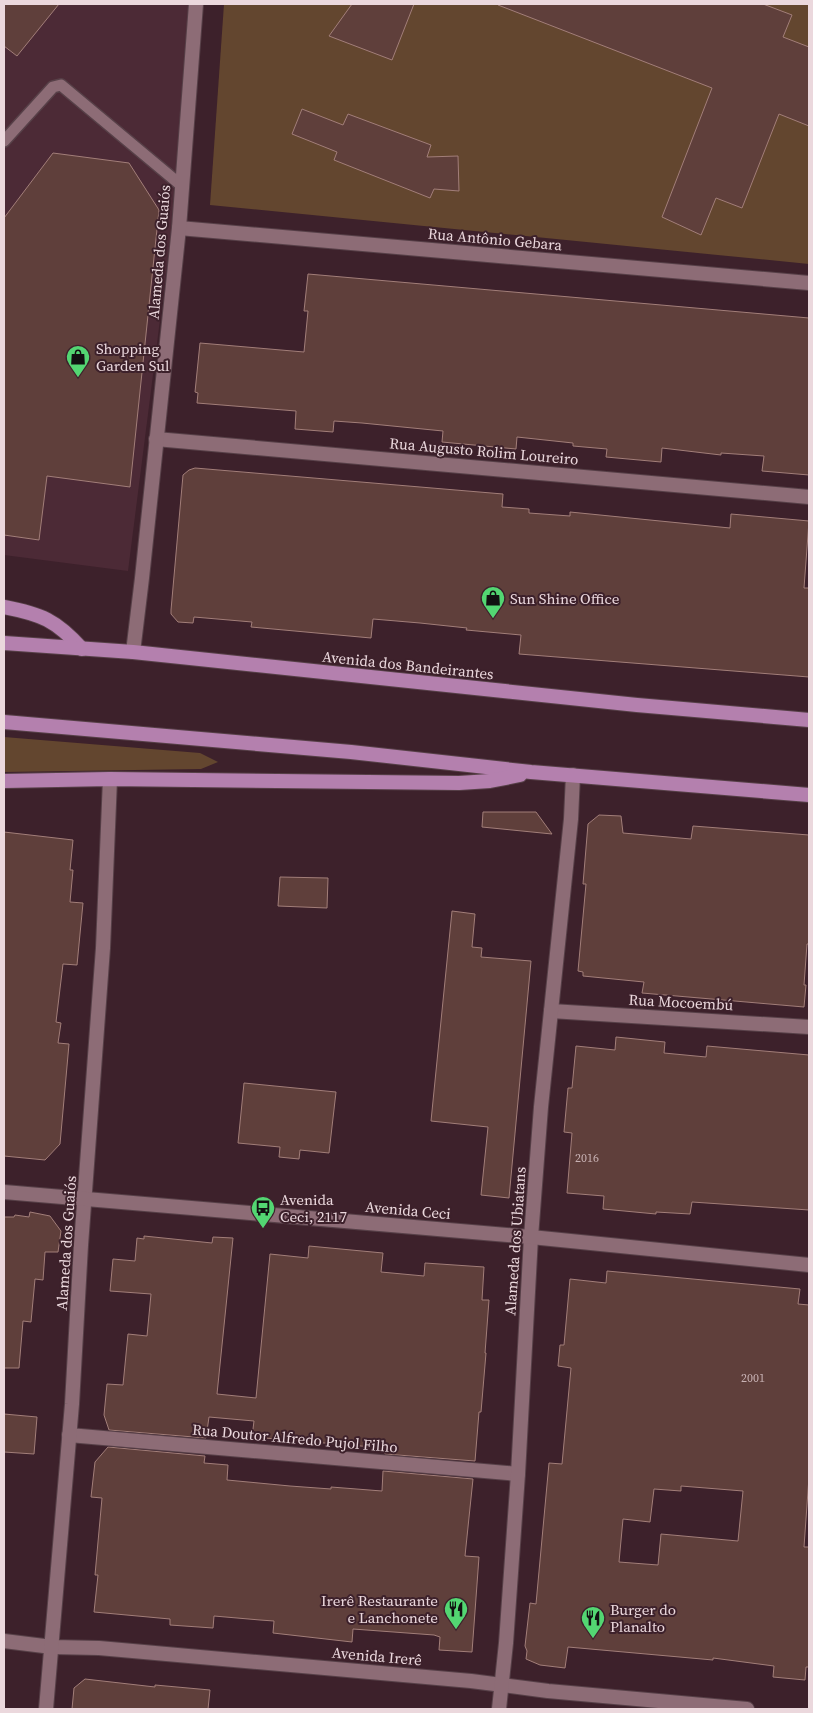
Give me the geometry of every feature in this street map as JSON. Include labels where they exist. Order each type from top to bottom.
[{"type":"highway","points":[[4,607],[31,612],[52,621],[69,634],[82,648]]},
{"type":"highway","name":"Avenida dos Bandeirantes","points":[[4,643],[133,652],[637,705],[809,720]]},
{"type":"highway","points":[[4,722],[351,752],[532,772],[809,795]]},
{"type":"highway","points":[[4,781],[110,779],[459,784],[490,781],[532,772]]},
{"type":"street","name":"Alameda dos Guaiós","points":[[133,652],[179,228],[196,4]]},
{"type":"street","name":"Rua Antônio Gebara","points":[[179,228],[809,283]]},
{"type":"street","name":"Rua Augusto Rolim Loureiro","points":[[156,439],[809,496]]},
{"type":"street","name":"Alameda dos Ubiatans","points":[[499,1709],[506,1643],[518,1474],[531,1238],[541,1108],[574,775]]},
{"type":"street","name":"Alameda dos Guaiós","points":[[46,1709],[69,1435],[103,948],[110,779]]},
{"type":"street","name":"Rua Mocoembú","points":[[551,1011],[809,1027]]},
{"type":"street","name":"Avenida Ceci","points":[[4,1192],[809,1264]]},
{"type":"street","name":"Rua Doutor Alfredo Pujol Filho","points":[[69,1435],[518,1474]]},
{"type":"street","name":"Avenida Irerê","points":[[4,1641],[99,1648],[747,1709]]},
{"type":"lane","points":[[4,141],[53,87],[61,84],[182,186]]},
{"type":"shaded area","name":"Shopping Garden Sul","points":[[4,4],[193,4],[175,202],[128,571],[4,555]]},
{"type":"shaded area","points":[[224,4],[809,4],[809,264],[210,205]]},
{"type":"shaded area","points":[[4,737],[200,753],[218,762],[201,769],[4,772]]},
{"type":"building","points":[[4,4],[59,4],[17,56],[4,46]]},
{"type":"building","points":[[352,4],[414,4],[392,60],[329,36]]},
{"type":"building","points":[[499,4],[763,4],[792,15],[783,37],[809,47],[809,126],[779,114],[742,208],[716,198],[701,235],[662,217],[712,88]]},
{"type":"building","points":[[302,109],[343,125],[348,114],[431,145],[427,157],[458,156],[459,191],[434,189],[430,198],[334,160],[337,152],[292,134]]},
{"type":"building","points":[[53,153],[129,163],[159,210],[130,487],[47,476],[39,540],[4,535],[4,218]]},
{"type":"building","points":[[308,274],[809,318],[809,475],[762,471],[764,456],[721,453],[721,455],[662,448],[661,462],[606,457],[607,449],[573,446],[573,443],[517,437],[516,449],[442,442],[443,431],[362,423],[334,421],[333,432],[295,429],[296,411],[197,403],[198,393],[195,392],[200,343],[304,352],[308,311],[304,311]]},
{"type":"building","points":[[195,468],[503,494],[502,507],[529,509],[529,513],[570,516],[570,512],[730,528],[731,514],[809,521],[804,588],[809,588],[809,677],[519,654],[521,635],[466,630],[467,628],[420,623],[373,619],[371,638],[251,627],[252,622],[194,617],[193,623],[178,622],[171,614],[171,610],[183,475]]},
{"type":"building","points":[[483,812],[536,812],[552,834],[482,827]]},
{"type":"building","points":[[599,815],[621,816],[623,833],[691,839],[693,826],[809,835],[809,944],[807,944],[804,1007],[642,993],[644,982],[583,976],[583,972],[578,971],[586,884],[583,884],[588,824]]},
{"type":"building","points":[[4,832],[73,840],[70,870],[73,870],[70,902],[83,903],[77,965],[63,964],[56,1022],[61,1023],[58,1043],[69,1044],[60,1144],[45,1160],[4,1156]]},
{"type":"building","points":[[280,877],[328,878],[327,908],[278,906]]},
{"type":"building","points":[[452,911],[475,914],[472,947],[482,948],[481,957],[531,961],[509,1198],[481,1195],[488,1127],[431,1121]]},
{"type":"building","points":[[616,1037],[665,1042],[664,1053],[706,1057],[707,1046],[809,1055],[809,1210],[692,1202],[690,1214],[656,1212],[656,1214],[603,1209],[604,1196],[567,1193],[572,1133],[564,1132],[568,1088],[572,1088],[576,1046],[615,1050]]},
{"type":"building","points":[[244,1083],[336,1092],[329,1153],[300,1150],[299,1159],[279,1157],[280,1147],[238,1143]]},
{"type":"building","points":[[30,1212],[50,1216],[61,1231],[58,1252],[45,1252],[43,1280],[35,1279],[31,1322],[23,1321],[19,1368],[4,1368],[4,1217],[14,1217],[15,1215],[29,1217]]},
{"type":"building","points":[[144,1236],[212,1243],[213,1237],[233,1238],[217,1394],[256,1398],[270,1254],[308,1258],[309,1246],[383,1253],[381,1272],[424,1276],[425,1263],[484,1267],[482,1300],[489,1300],[481,1412],[479,1412],[475,1461],[385,1454],[385,1448],[252,1437],[254,1421],[209,1417],[206,1438],[109,1430],[104,1415],[107,1384],[123,1385],[128,1334],[147,1336],[151,1294],[110,1291],[113,1259],[135,1261],[137,1238],[144,1239]]},
{"type":"building","points":[[607,1271],[800,1289],[798,1304],[809,1305],[809,1477],[804,1547],[809,1547],[809,1667],[806,1667],[805,1680],[773,1677],[774,1666],[713,1658],[713,1660],[568,1647],[565,1668],[540,1665],[526,1659],[527,1651],[525,1646],[530,1603],[536,1604],[549,1463],[562,1464],[571,1368],[558,1366],[560,1345],[564,1345],[570,1279],[606,1283]],"holes":[[[681,1486],[743,1491],[738,1541],[661,1534],[658,1565],[619,1562],[623,1519],[650,1522],[654,1489],[681,1491]]]},
{"type":"building","points":[[4,1414],[37,1417],[34,1454],[4,1452]]},
{"type":"building","points":[[108,1447],[205,1456],[204,1463],[228,1465],[227,1480],[290,1486],[382,1491],[383,1471],[473,1479],[465,1556],[479,1557],[472,1652],[439,1650],[440,1637],[434,1635],[353,1629],[352,1642],[273,1633],[274,1621],[214,1616],[213,1628],[170,1625],[170,1619],[94,1612],[98,1575],[95,1575],[102,1498],[91,1497],[95,1462]]},
{"type":"building","points":[[85,1679],[155,1687],[155,1685],[210,1690],[208,1709],[72,1709],[74,1688]]},
{"type":"place","name":"Shopping Garden Sul","points":[[78,378]]},
{"type":"place","name":"Sun Shine Office","points":[[493,619]]},
{"type":"place","name":"Avenida Ceci, 2117","points":[[263,1229]]},
{"type":"place","name":"Irerê Restaurante e Lanchonete","points":[[456,1630]]},
{"type":"place","name":"Burger do Planalto","points":[[593,1639]]}]
